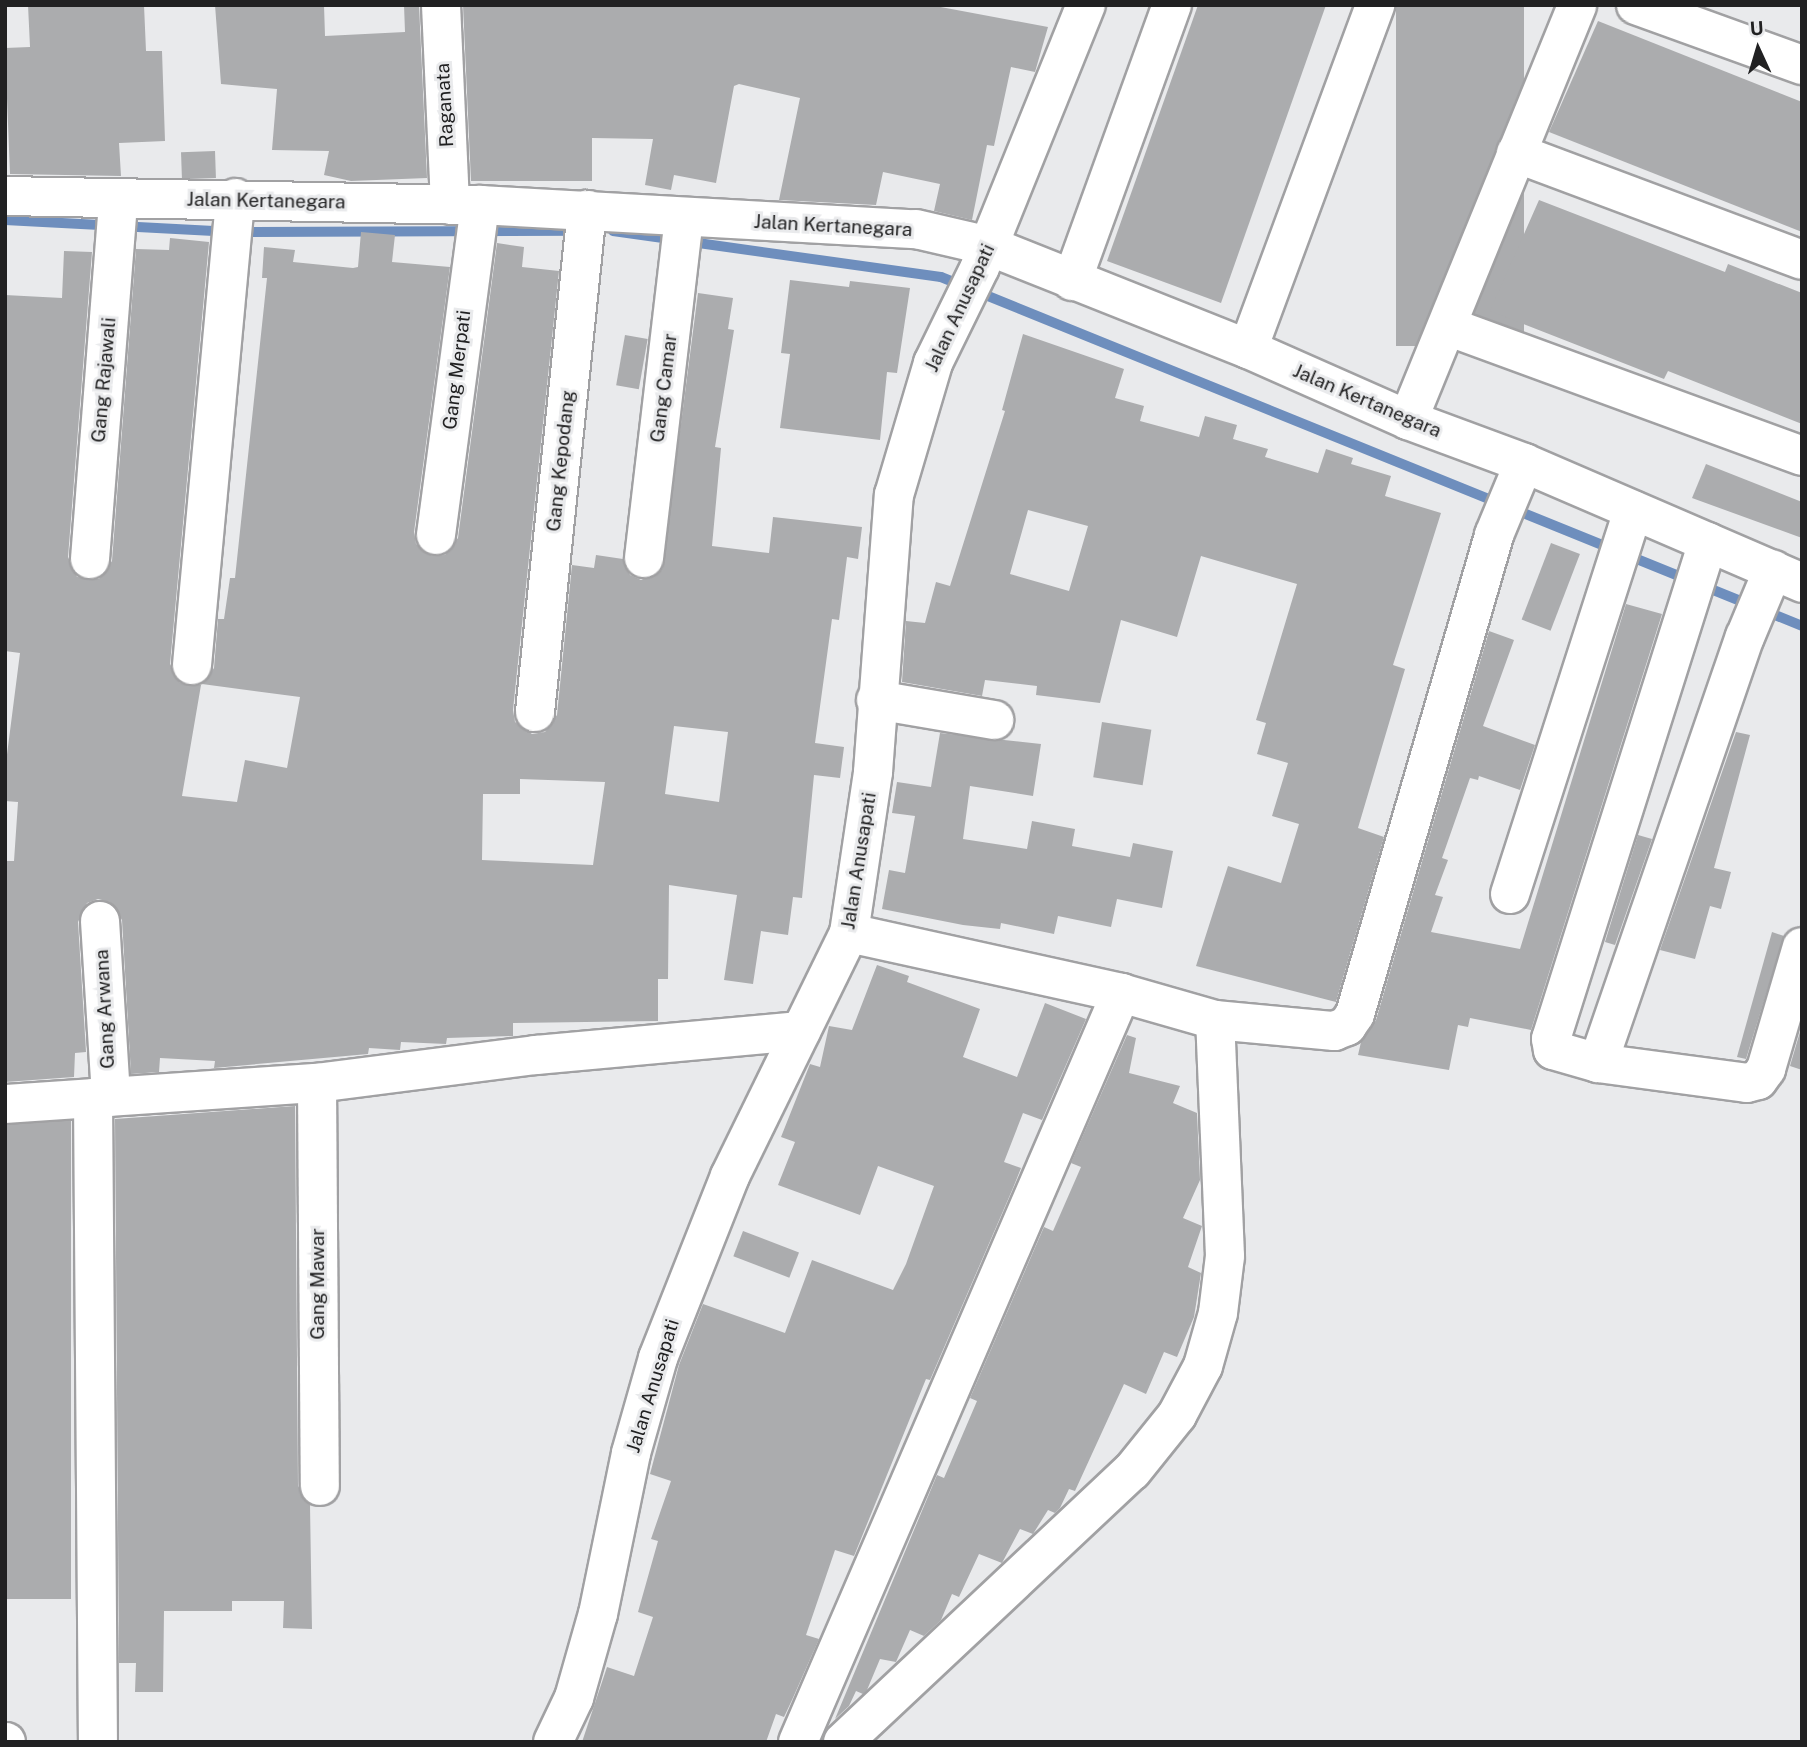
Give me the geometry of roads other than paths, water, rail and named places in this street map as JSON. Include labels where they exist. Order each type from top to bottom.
[{"type":"street","name":"Raganata","points":[[441,5],[470,221]]},
{"type":"street","name":"Jalan Anusapati","points":[[553,1742],[574,1698],[598,1614],[631,1453],[658,1358],[730,1176],[849,933],[873,772],[876,701],[894,495],[920,399],[946,333],[985,256],[1086,5]]},
{"type":"street","points":[[1072,281],[1172,5]]},
{"type":"street","points":[[1248,349],[1375,5]]},
{"type":"street","points":[[1408,420],[1577,5]]},
{"type":"street","points":[[1636,5],[1802,65]]},
{"type":"street","points":[[1516,153],[1802,260]]},
{"type":"street","name":"Jalan Kertanegara","points":[[5,196],[117,218],[470,221],[682,229],[916,229],[985,256],[1072,281],[1248,349],[1522,467],[1624,535],[1780,580]]},
{"type":"street","name":"Gang Rajawali","points":[[90,559],[117,218]]},
{"type":"street","points":[[192,665],[234,219]]},
{"type":"street","name":"Gang Merpati","points":[[436,535],[470,221]]},
{"type":"street","name":"Gang Kepodang","points":[[535,712],[586,225]]},
{"type":"street","name":"Gang Camar","points":[[644,558],[682,229]]},
{"type":"street","points":[[1447,326],[1802,456]]},
{"type":"street","points":[[849,933],[1121,993],[1215,1020],[1334,1031],[1347,1026],[1355,1014],[1493,535],[1522,467]]},
{"type":"street","points":[[1510,894],[1624,535]]},
{"type":"street","points":[[1702,556],[1551,1039],[1553,1050],[1561,1055],[1598,1063],[1747,1083],[1758,1080],[1766,1069],[1802,947]]},
{"type":"street","points":[[1598,1063],[1745,637],[1780,580]]},
{"type":"street","points":[[876,701],[994,720]]},
{"type":"street","name":"Gang Arwana","points":[[98,1742],[102,1097],[100,921]]},
{"type":"street","points":[[799,1742],[1121,993]]},
{"type":"street","points":[[843,1742],[1132,1471],[1177,1415],[1196,1378],[1218,1313],[1225,1256],[1215,1020]]},
{"type":"street","points":[[5,1104],[317,1083],[536,1055],[801,1031]]},
{"type":"street","name":"Gang Mawar","points":[[317,1083],[320,1486]]},
{"type":"waterway","points":[[5,220],[233,232],[580,231]]},
{"type":"waterway","points":[[613,231],[941,277],[1802,626]]}]
